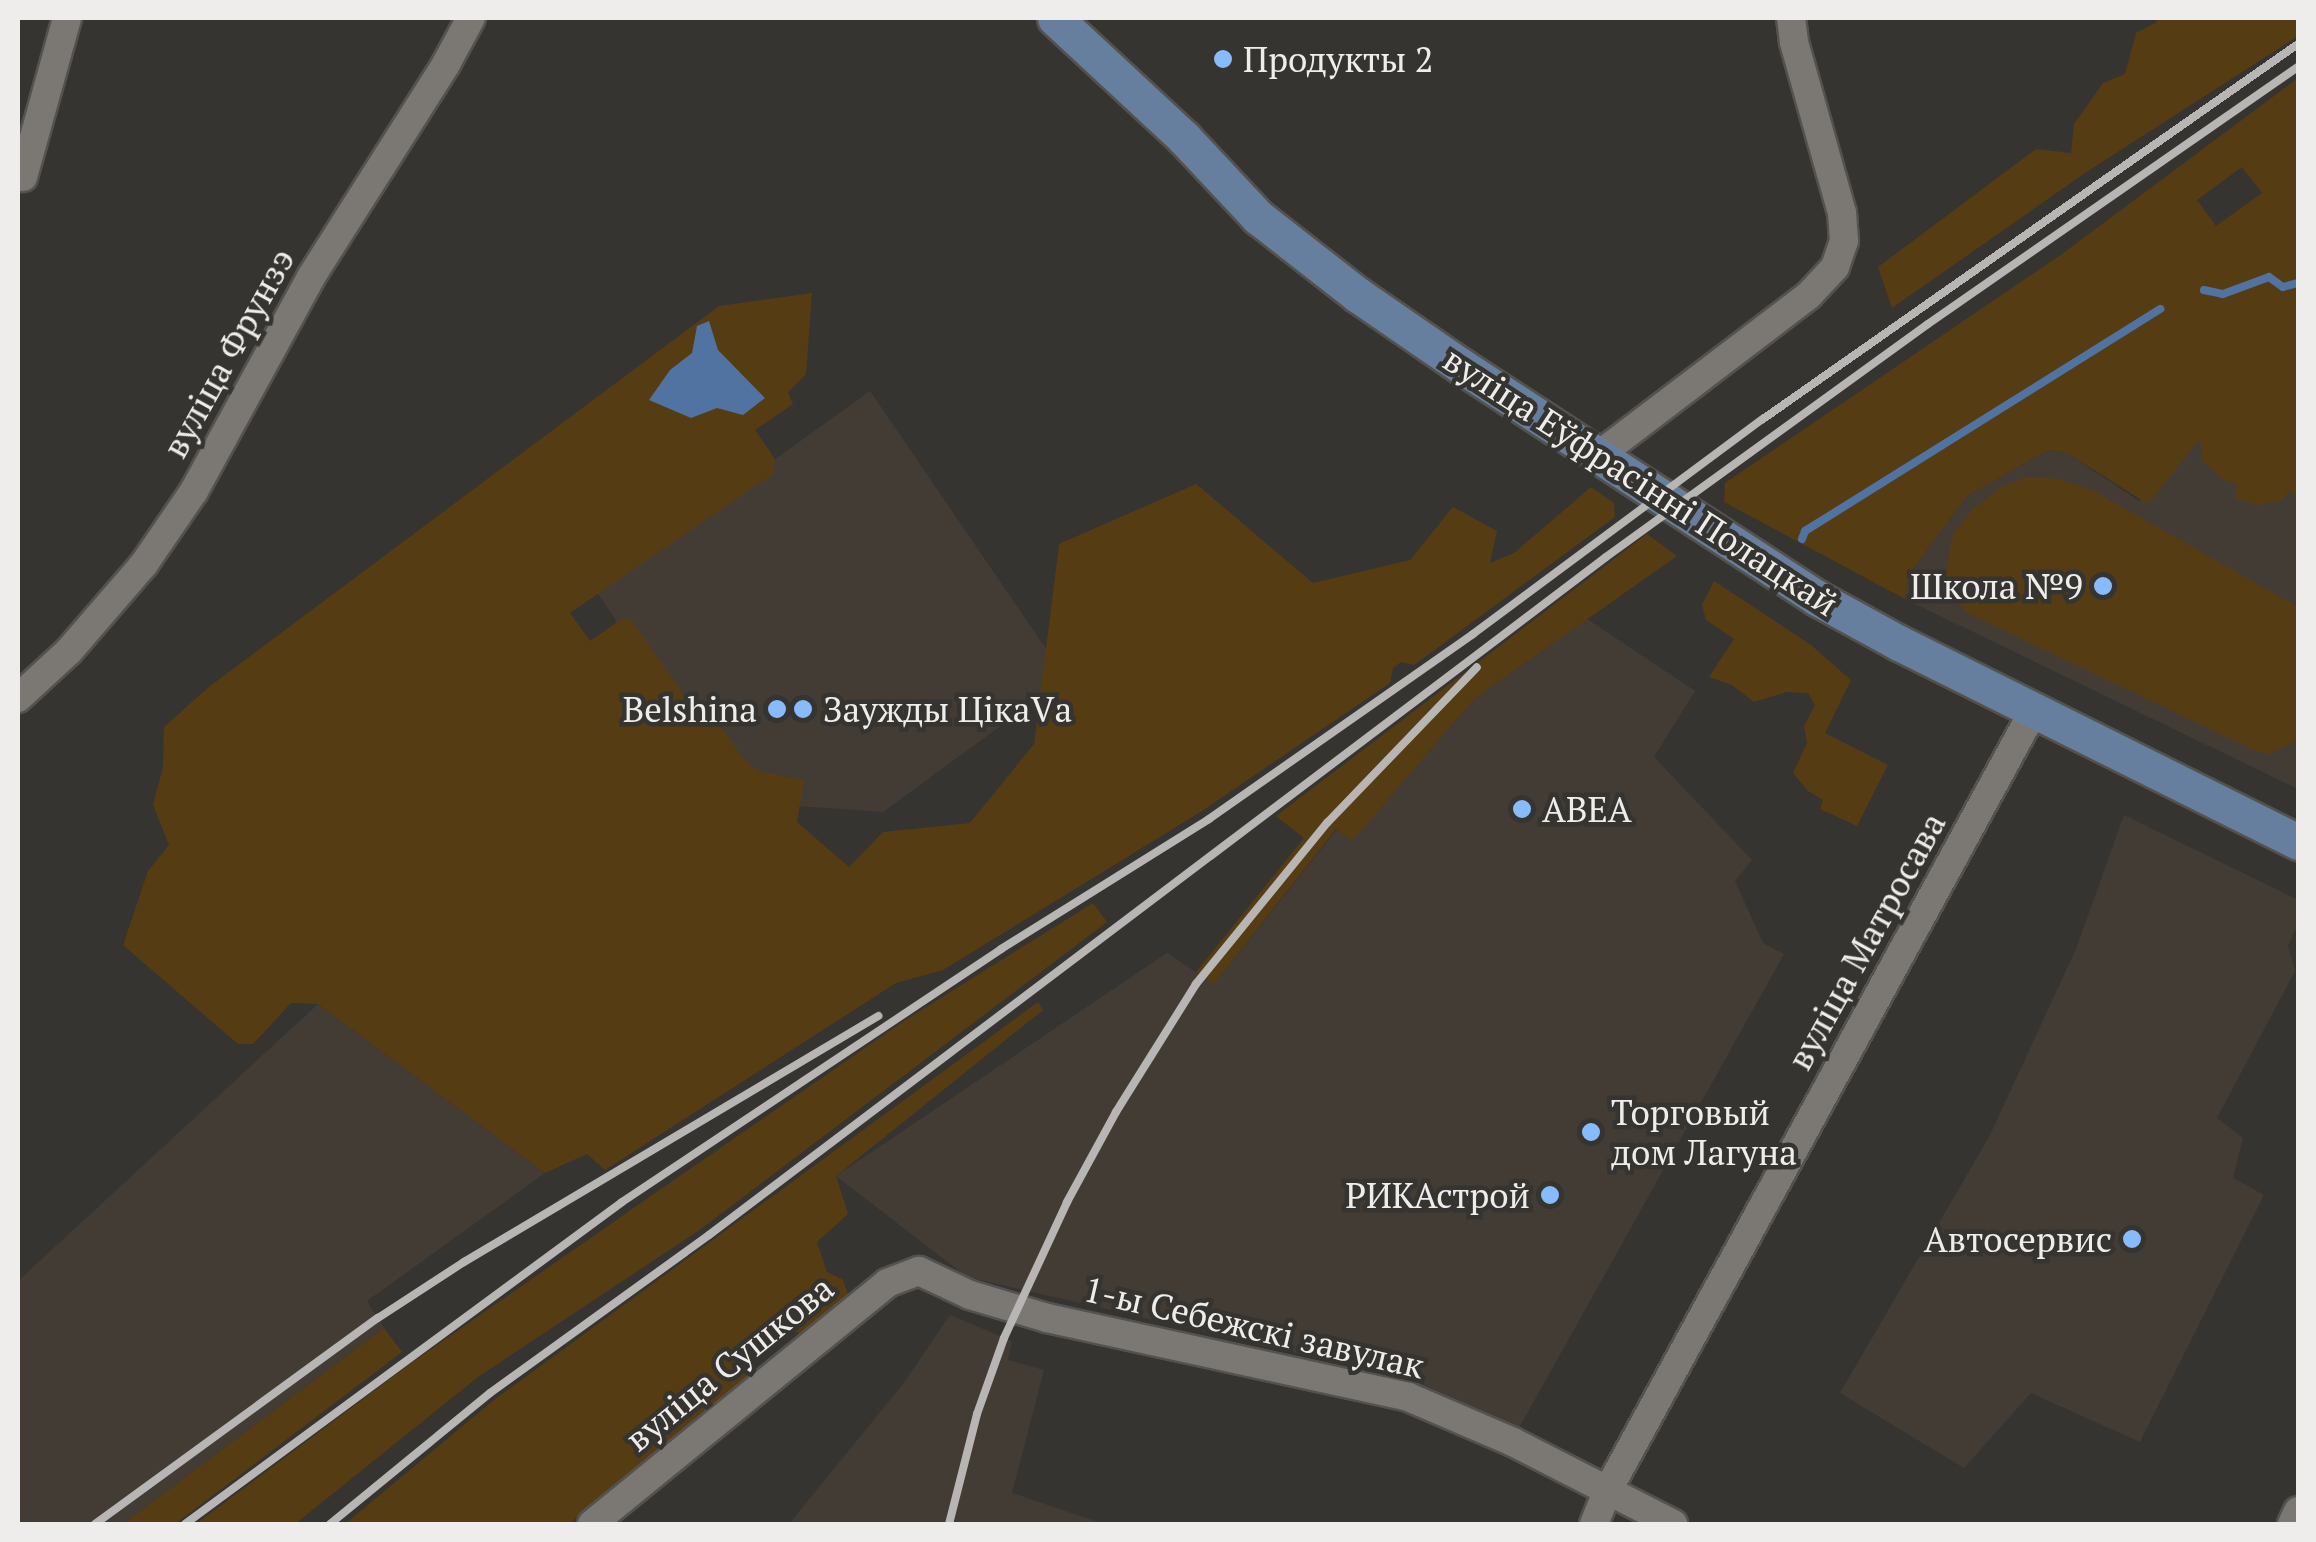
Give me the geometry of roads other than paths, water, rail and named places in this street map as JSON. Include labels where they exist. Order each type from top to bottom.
[{"type":"main road","name":"вуліца Еўфрасінні Полацкай","points":[[1055,18],[1184,138],[1258,217],[1358,295],[1599,455],[1817,598],[2298,842]]},
{"type":"street","points":[[24,178],[66,18]]},
{"type":"street","name":"вуліца Фрунзэ","points":[[18,698],[69,652],[144,564],[194,490],[311,277],[446,64],[470,18]]},
{"type":"street","points":[[1599,455],[1809,294],[1835,268],[1844,241],[1842,213],[1794,42],[1791,18]]},
{"type":"street","name":"вуліца Матросава","points":[[1594,1524],[1608,1490],[2034,710]]},
{"type":"street","name":"1-ы Себежскі завулак","points":[[920,1270],[970,1294],[1046,1318],[1408,1396],[1673,1524]]},
{"type":"street","name":"вуліца Сушкова","points":[[592,1524],[887,1282],[920,1270]]},
{"type":"street","points":[[2292,1524],[2298,1511]]},
{"type":"water","points":[[709,321],[718,350],[765,398],[743,415],[717,408],[691,418],[649,400],[670,370],[692,353],[697,326]]},
{"type":"waterway","points":[[2204,290],[2223,294],[2269,277],[2283,287],[2298,283]]},
{"type":"waterway","points":[[1802,539],[1805,531],[2160,309]]},
{"type":"railway","points":[[185,1524],[622,1202],[1001,949],[1209,819],[1473,634],[1763,419],[2298,44]]},
{"type":"railway","points":[[330,1524],[490,1393],[709,1235],[1606,557],[1928,324],[2298,67]]},
{"type":"railway","points":[[949,1524],[977,1414],[1004,1338],[1067,1202],[1116,1112],[1196,984],[1327,823],[1477,667]]},
{"type":"railway","points":[[95,1524],[378,1318],[464,1262],[878,1016]]},
{"type":"place","name":"Продукты 2","points":[[1223,59]]},
{"type":"place","name":"Школа №9","points":[[2103,586]]},
{"type":"place","name":"Belshina","points":[[777,709]]},
{"type":"place","name":"Заужды ЦікаVа","points":[[803,709]]},
{"type":"place","name":"АВЕА","points":[[1522,809]]},
{"type":"place","name":"Торговый дом Лагуна","points":[[1591,1132]]},
{"type":"place","name":"РИКАстрой","points":[[1550,1195]]},
{"type":"place","name":"Автосервис","points":[[2132,1239]]}]
